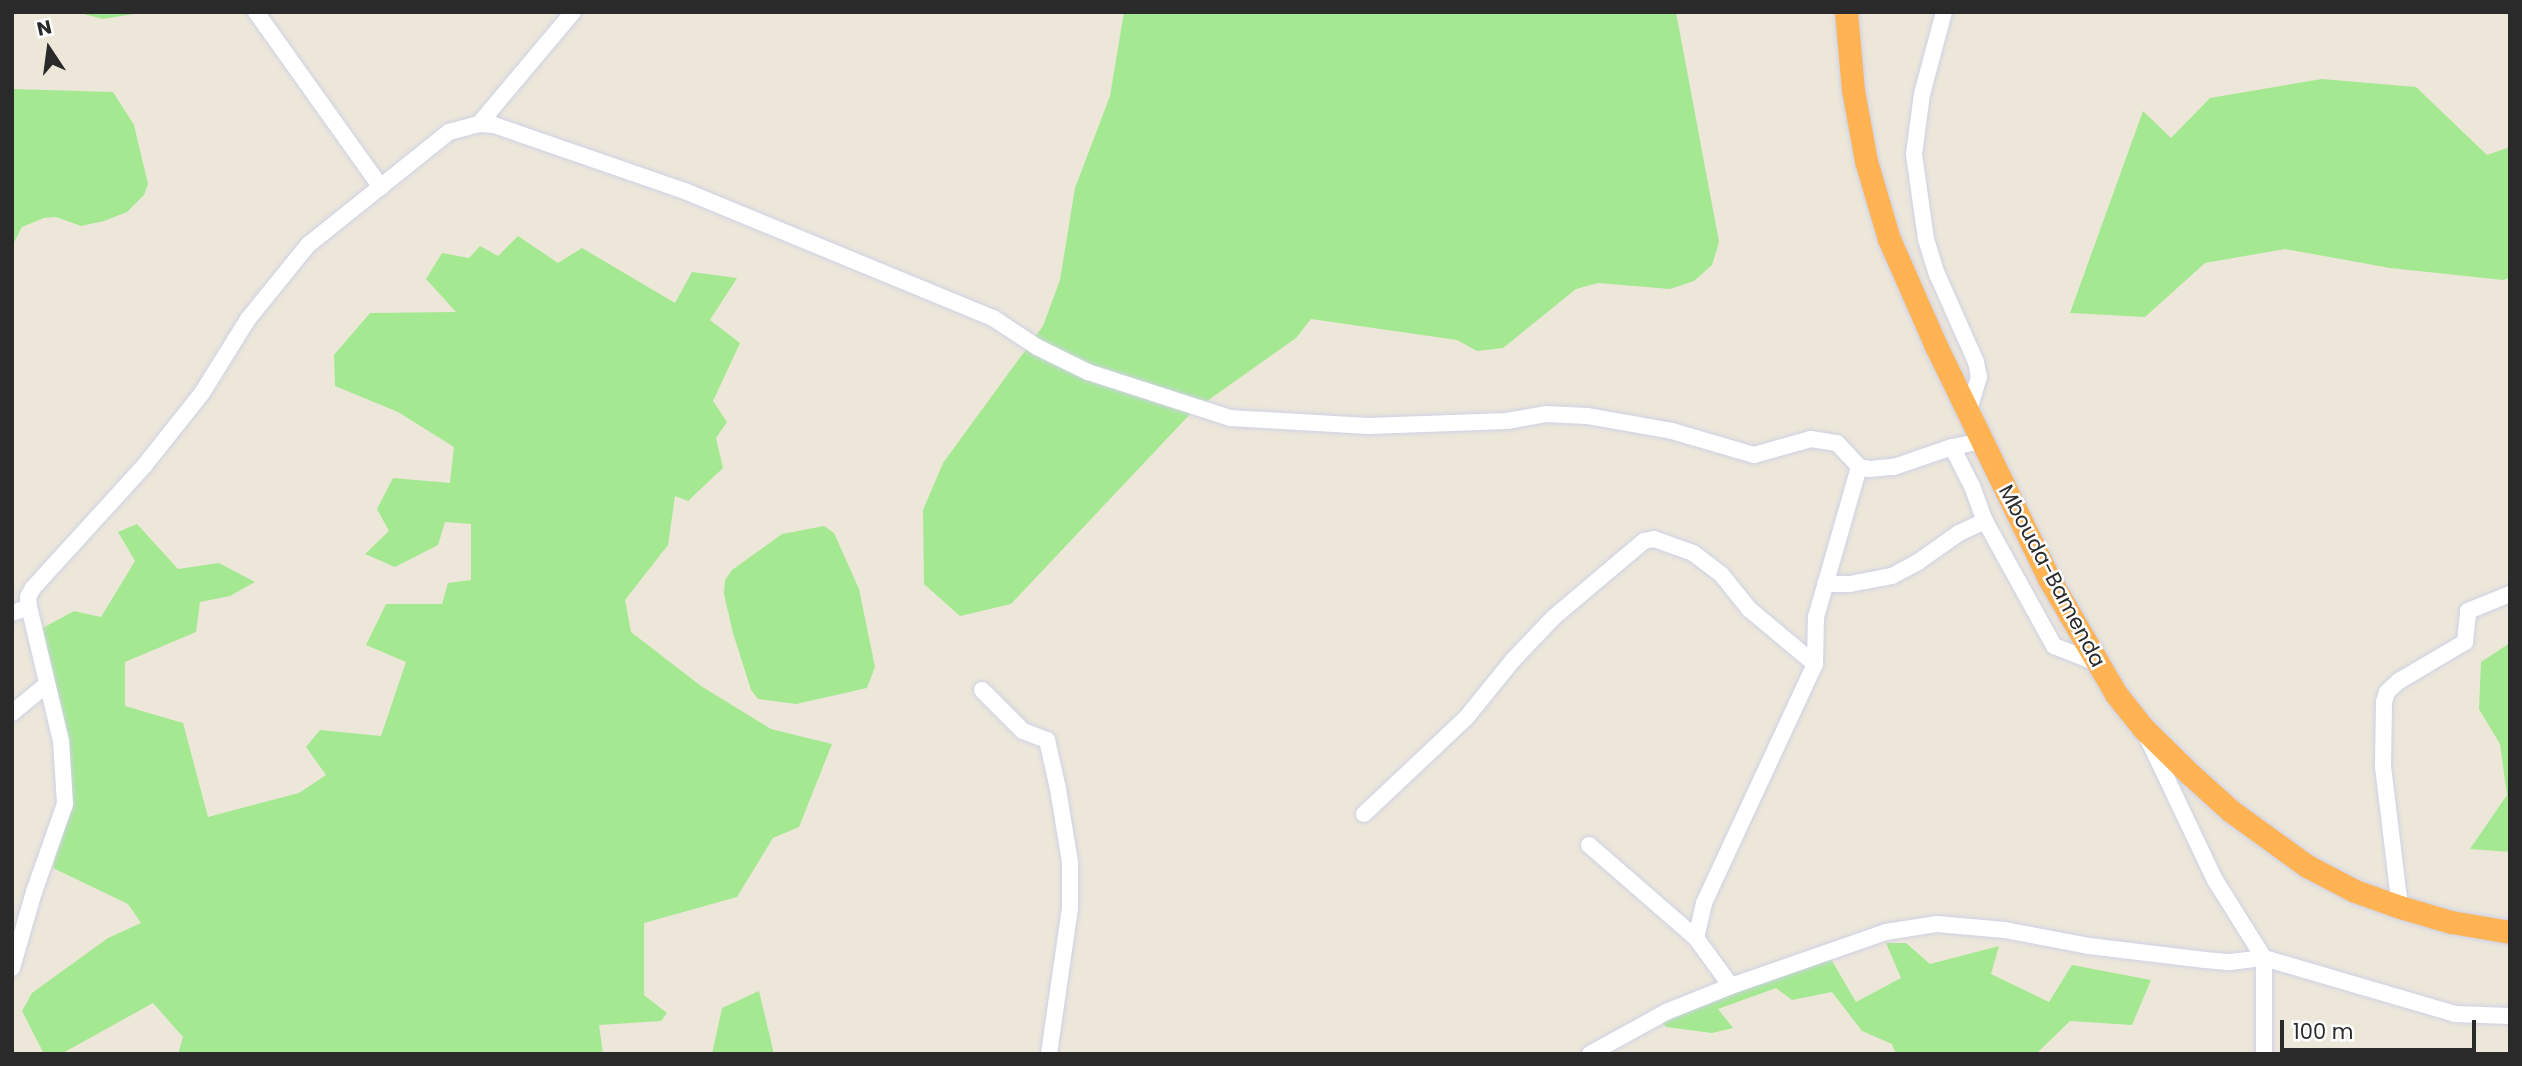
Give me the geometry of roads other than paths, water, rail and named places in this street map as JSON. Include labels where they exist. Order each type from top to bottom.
[{"type":"highway","name":"Mbouda-Bamenda","points":[[1846,12],[1853,90],[1861,138],[1889,239],[1936,346],[2048,577],[2097,663],[2143,727],[2231,811],[2307,866],[2355,891],[2400,907],[2451,922],[2510,932]]},
{"type":"street","points":[[256,12],[381,187]]},
{"type":"street","points":[[479,124],[573,12]]},
{"type":"street","points":[[1944,12],[1922,94],[1914,154],[1926,239],[1937,274],[1976,362],[1979,377],[1968,412]]},
{"type":"street","points":[[12,968],[34,892],[65,804],[61,741],[28,597],[33,588],[152,456],[202,393],[248,319],[287,267],[308,245],[449,132],[479,124],[494,125],[687,192],[993,318],[1037,347],[1088,372],[1230,418],[1369,426],[1507,421],[1545,414],[1587,416],[1672,431],[1755,455],[1811,439],[1837,443],[1859,467],[1894,467],[1952,447],[1983,441]]},
{"type":"street","points":[[1952,447],[1972,486],[1985,521],[2054,646],[2097,663]]},
{"type":"street","points":[[1696,938],[1704,903],[1815,664],[1816,617],[1859,467]]},
{"type":"street","points":[[1825,584],[1850,584],[1892,576],[1918,562],[1959,533],[1985,521]]},
{"type":"street","points":[[1364,814],[1466,718],[1513,660],[1554,617],[1644,541],[1654,539],[1693,554],[1721,575],[1758,618],[1815,664]]},
{"type":"street","points":[[2400,907],[2383,766],[2384,702],[2387,692],[2399,681],[2465,642],[2468,611],[2510,594]]},
{"type":"street","points":[[12,613],[29,607]]},
{"type":"street","points":[[12,713],[47,684]]},
{"type":"street","points":[[982,690],[1023,731],[1047,740],[1058,789],[1069,862],[1070,908],[1049,1054]]},
{"type":"street","points":[[2143,727],[2216,880],[2264,958],[2264,1054]]},
{"type":"street","points":[[1589,845],[1696,938],[1731,986]]},
{"type":"street","points":[[1590,1054],[1667,1012],[1731,986],[1886,932],[1937,924],[2005,930],[2089,946],[2205,960],[2230,962],[2264,958],[2455,1014],[2510,1016]]}]
